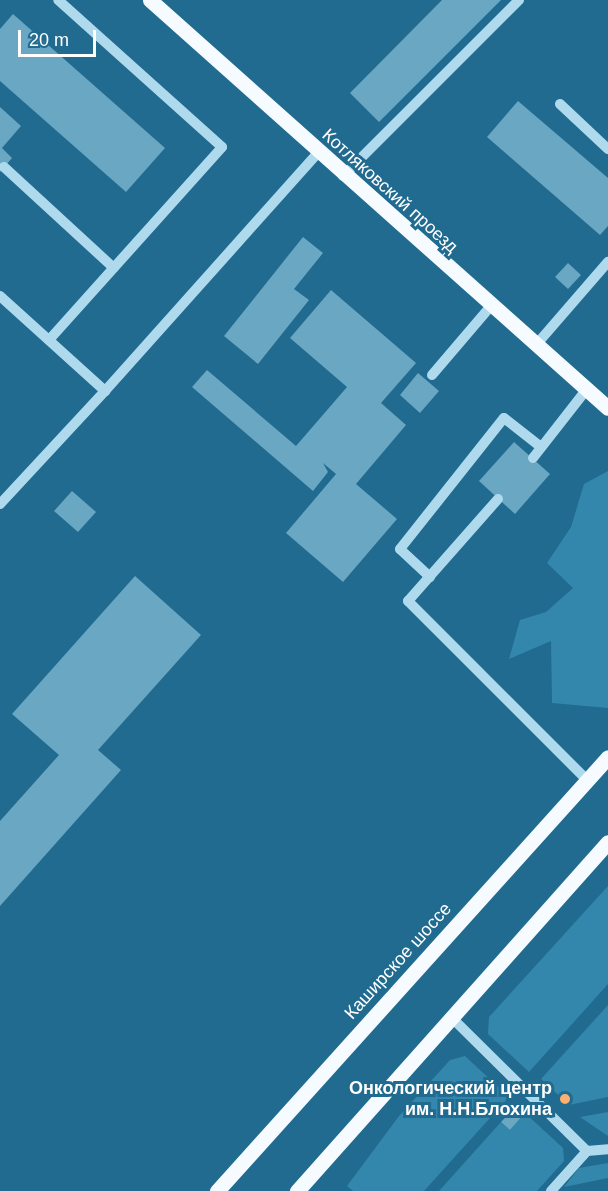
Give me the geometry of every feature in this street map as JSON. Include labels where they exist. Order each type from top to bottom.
[{"type":"main road","name":"Котляковский проезд","points":[[150,0],[318,153],[608,407]]},
{"type":"main road","name":"Каширское шоссе","points":[[217,1191],[608,757]]},
{"type":"main road","points":[[297,1191],[608,842]]},
{"type":"lane","points":[[49,340],[222,147],[58,0]]},
{"type":"lane","points":[[344,176],[519,0]]},
{"type":"lane","points":[[560,104],[608,149]]},
{"type":"lane","points":[[0,504],[105,391],[318,153]]},
{"type":"lane","points":[[4,167],[114,268]]},
{"type":"lane","points":[[536,345],[608,262]]},
{"type":"lane","points":[[0,296],[105,391]]},
{"type":"lane","points":[[432,375],[491,306]]},
{"type":"lane","points":[[532,458],[587,389]]},
{"type":"lane","points":[[430,577],[400,549],[504,418],[541,447]]},
{"type":"lane","points":[[498,499],[408,601],[587,780]]},
{"type":"lane","points":[[451,1017],[587,1152]]},
{"type":"lane","points":[[551,1191],[587,1152],[608,1149]]},
{"type":"shaded area","points":[[608,471],[608,708],[552,703],[551,641],[509,659],[520,620],[546,612],[573,588],[547,563],[571,527],[584,484]]},
{"type":"shaded area","points":[[608,886],[608,984],[529,1072],[488,1034],[489,1017]]},
{"type":"shaded area","points":[[608,1005],[608,1097],[569,1105],[541,1079]]},
{"type":"shaded area","points":[[465,1056],[509,1097],[424,1191],[353,1191],[347,1186],[399,1116],[450,1060]]},
{"type":"shaded area","points":[[608,1112],[608,1136],[580,1117]]},
{"type":"shaded area","points":[[525,1113],[563,1148],[564,1161],[537,1191],[439,1191],[501,1122],[510,1130]]},
{"type":"shaded area","points":[[608,1163],[608,1178],[564,1187],[579,1168]]},
{"type":"building","points":[[442,0],[501,0],[379,122],[350,93]]},
{"type":"building","points":[[13,14],[165,148],[126,192],[0,81],[0,29]]},
{"type":"building","points":[[518,101],[608,178],[608,226],[600,235],[487,137]]},
{"type":"building","points":[[0,107],[21,126],[2,148],[12,158],[0,172]]},
{"type":"building","points":[[303,237],[323,253],[294,289],[309,300],[258,364],[224,336]]},
{"type":"building","points":[[568,263],[581,275],[568,289],[555,277]]},
{"type":"building","points":[[331,290],[416,363],[381,403],[406,425],[356,484],[397,519],[343,582],[286,533],[336,474],[323,463],[328,472],[313,491],[192,387],[207,370],[296,446],[347,387],[290,338]]},
{"type":"building","points":[[418,373],[439,391],[420,413],[400,395]]},
{"type":"building","points":[[514,442],[550,474],[515,514],[479,481]]},
{"type":"building","points":[[72,491],[96,512],[78,532],[54,511]]},
{"type":"building","points":[[135,576],[201,635],[98,750],[121,770],[0,906],[0,821],[59,755],[12,714]]},
{"type":"building","points":[[517,1105],[525,1113],[510,1130],[501,1122]]},
{"type":"place","name":"Онкологический центр им. Н.Н.Блохина","points":[[565,1099]]}]
